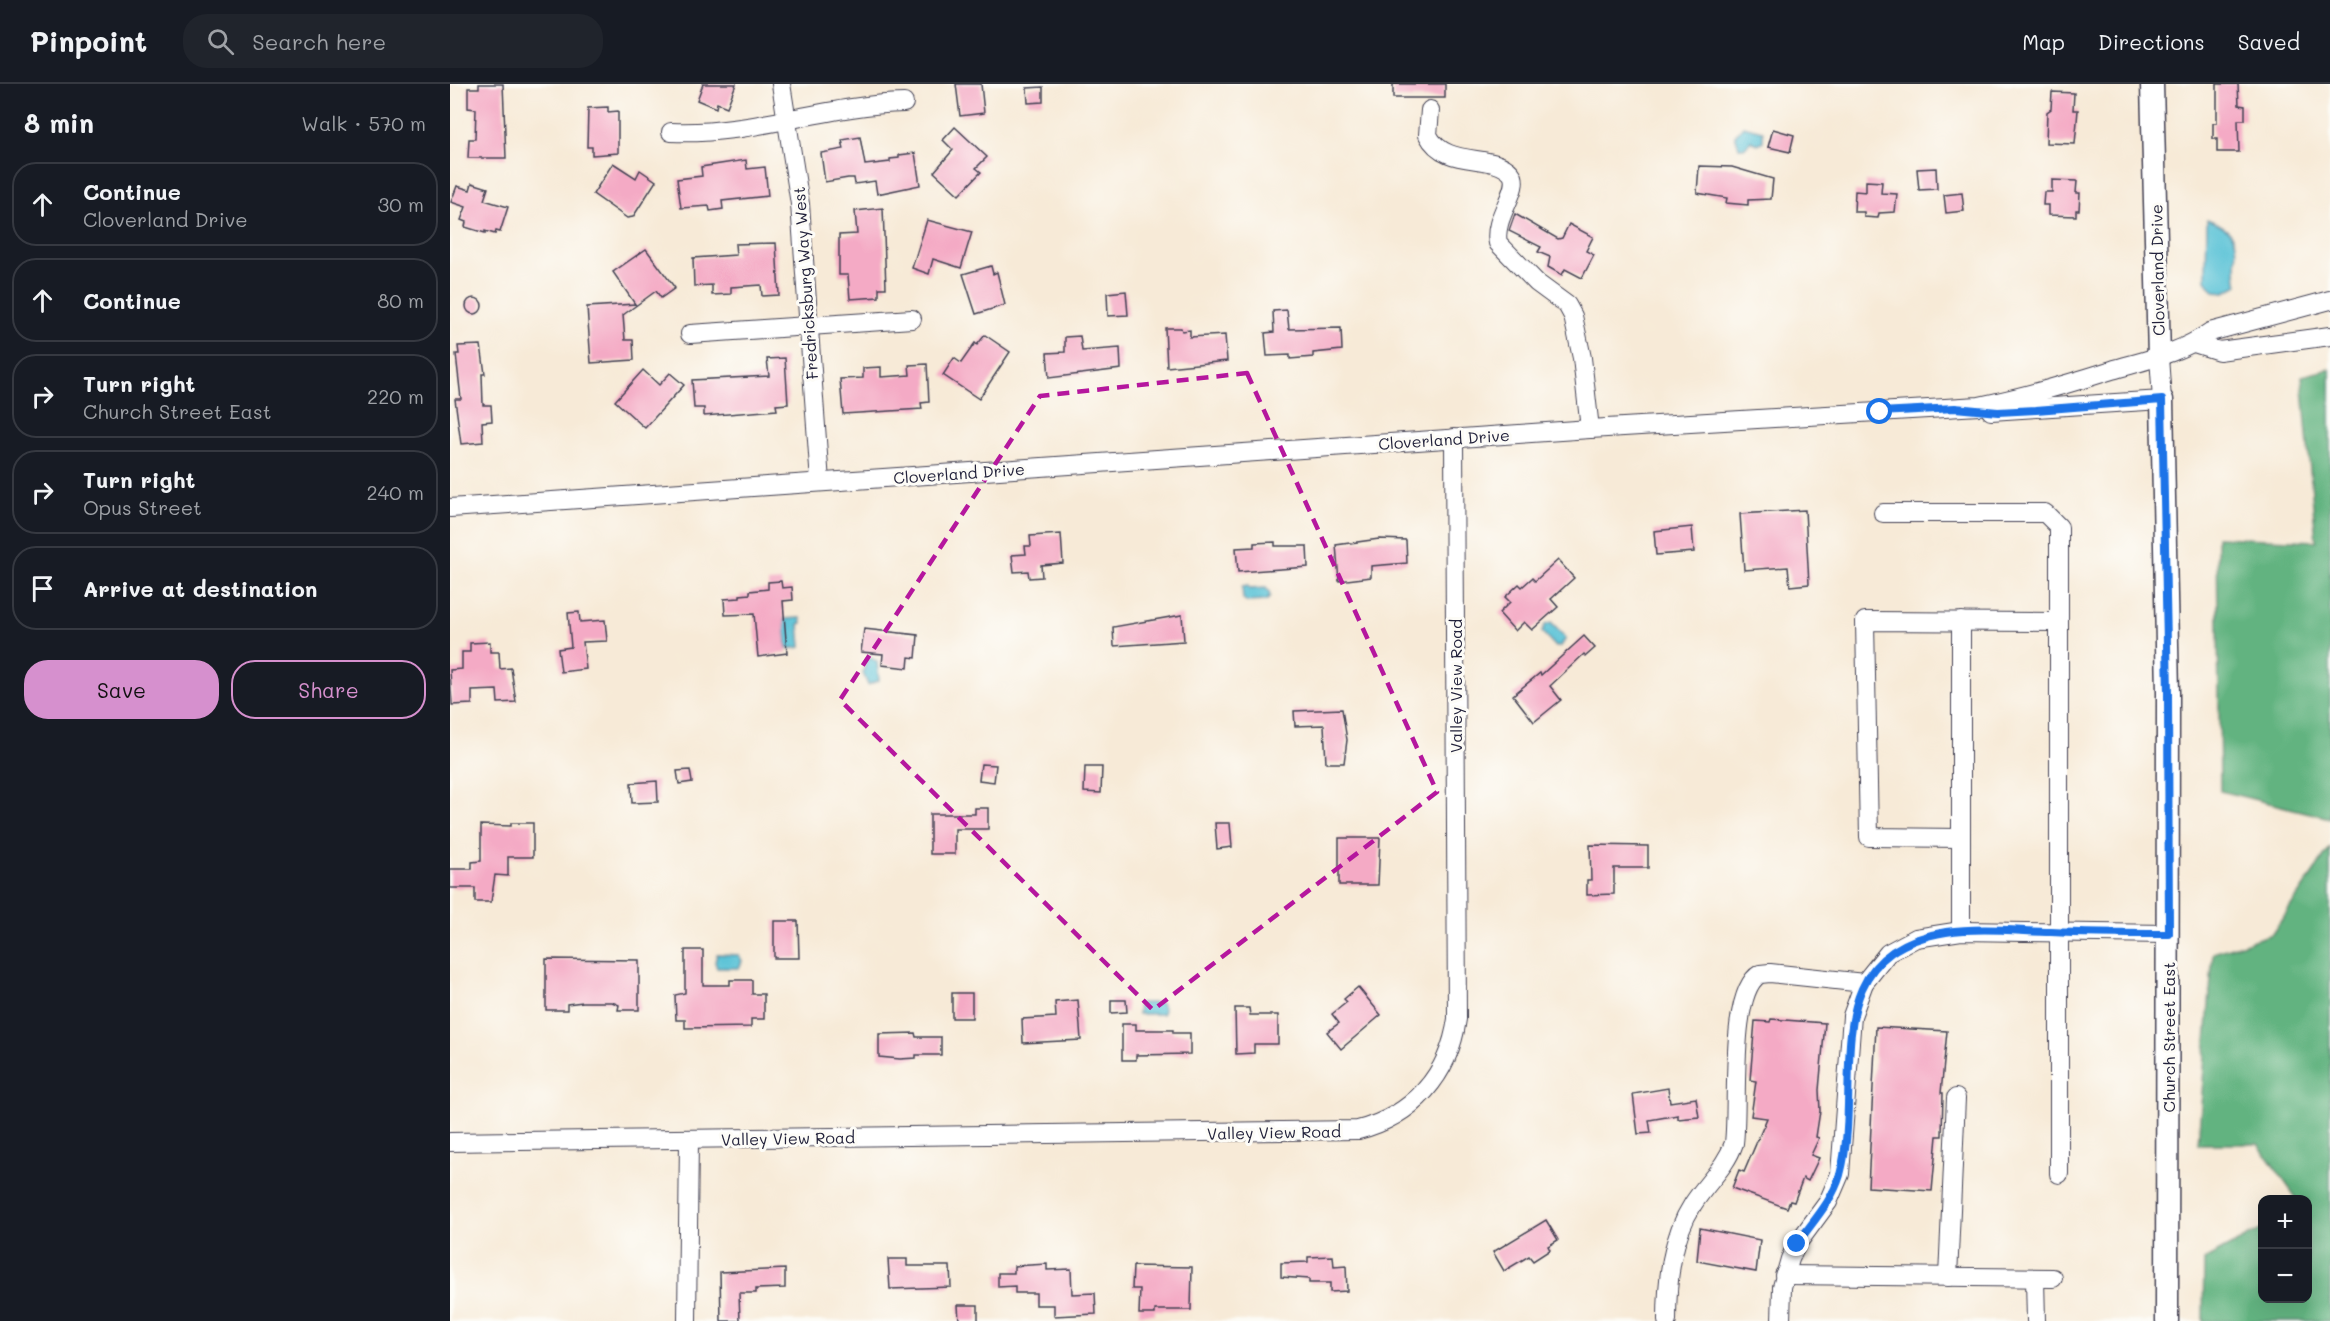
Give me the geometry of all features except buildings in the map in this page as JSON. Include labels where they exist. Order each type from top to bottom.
[{"type":"main road","name":"Cloverland Drive","points":[[2152,84],[2159,357]]},
{"type":"main road","name":"Church Street East","points":[[2162,400],[2168,693],[2167,1321]]},
{"type":"street","name":"Fredricksburg Way West","points":[[782,84],[801,204],[820,482]]},
{"type":"street","points":[[671,132],[711,133],[872,105],[904,103]]},
{"type":"street","points":[[1430,110],[1428,135],[1438,147],[1454,156],[1506,169],[1513,177],[1514,187],[1497,222],[1498,243],[1537,283],[1567,305],[1573,316],[1582,358],[1590,429]]},
{"type":"street","points":[[2159,357],[2194,343],[2219,329],[2330,300]]},
{"type":"street","points":[[690,334],[912,319]]},
{"type":"street","points":[[2194,343],[2219,351],[2330,336]]},
{"type":"street","name":"Church Street East","points":[[2159,357],[2162,400]]},
{"type":"street","name":"Cloverland Drive","points":[[450,508],[1454,438],[1979,406],[2037,393],[2159,357]]},
{"type":"street","points":[[1955,408],[2026,411],[2162,400]]},
{"type":"street","name":"Valley View Road","points":[[450,1142],[1358,1130],[1384,1122],[1416,1101],[1434,1081],[1446,1061],[1457,1019],[1454,438]]},
{"type":"street","points":[[1883,513],[2045,513],[2059,528],[2057,622],[2061,933],[2060,1174]]},
{"type":"street","points":[[1961,838],[1869,837],[1865,621],[2057,622]]},
{"type":"street","points":[[1961,621],[1961,931]]},
{"type":"street","points":[[1780,1321],[1784,1275],[1797,1244],[1828,1202],[1840,1174],[1852,1016],[1864,983],[1888,953],[1916,938],[1961,931],[2169,934]]},
{"type":"street","points":[[1667,1321],[1668,1281],[1683,1223],[1705,1186],[1730,1157],[1734,1143],[1739,1020],[1749,983],[1760,974],[1770,973],[1864,983]]},
{"type":"street","points":[[1948,1277],[1956,1098]]},
{"type":"street","points":[[687,1321],[689,1139]]},
{"type":"street","points":[[1784,1275],[2044,1278],[2036,1321]]},
{"type":"highlighted area","points":[[1247,373],[1437,792],[1153,1010],[840,700],[1040,396]]},
{"type":"green space","points":[[2330,369],[2330,818],[2220,791],[2217,537],[2316,541],[2302,376]]},
{"type":"green space","points":[[2330,848],[2330,1321],[2203,1321],[2204,1260],[2258,1231],[2258,1303],[2312,1303],[2312,1195],[2294,1195],[2258,1144],[2198,1144],[2213,953],[2272,934]]},
{"type":"water","points":[[1743,126],[1763,131],[1763,141],[1758,144],[1751,141],[1744,148],[1739,147],[1735,135]]},
{"type":"water","points":[[2207,219],[2230,232],[2236,247],[2238,285],[2225,292],[2214,291],[2206,280]]},
{"type":"water","points":[[1248,586],[1249,589],[1266,588],[1270,597],[1266,601],[1246,602],[1243,599],[1242,587]]},
{"type":"water","points":[[801,618],[802,623],[799,624],[801,647],[787,649],[784,619]]},
{"type":"water","points":[[1551,623],[1566,638],[1561,646],[1556,647],[1542,632],[1545,625]]},
{"type":"water","points":[[871,658],[877,662],[879,680],[868,685],[863,673],[866,661]]},
{"type":"water","points":[[717,954],[739,955],[742,961],[739,968],[717,968],[715,962]]},
{"type":"water","points":[[1139,1003],[1161,1003],[1164,1010],[1162,1014],[1138,1014]]},
{"type":"route","points":[[1797,1244],[1835,1190],[1843,1158],[1852,1016],[1864,983],[1888,953],[1916,938],[1961,931],[2169,934],[2168,693],[2162,400],[1998,412],[1955,408],[1880,412]]}]
